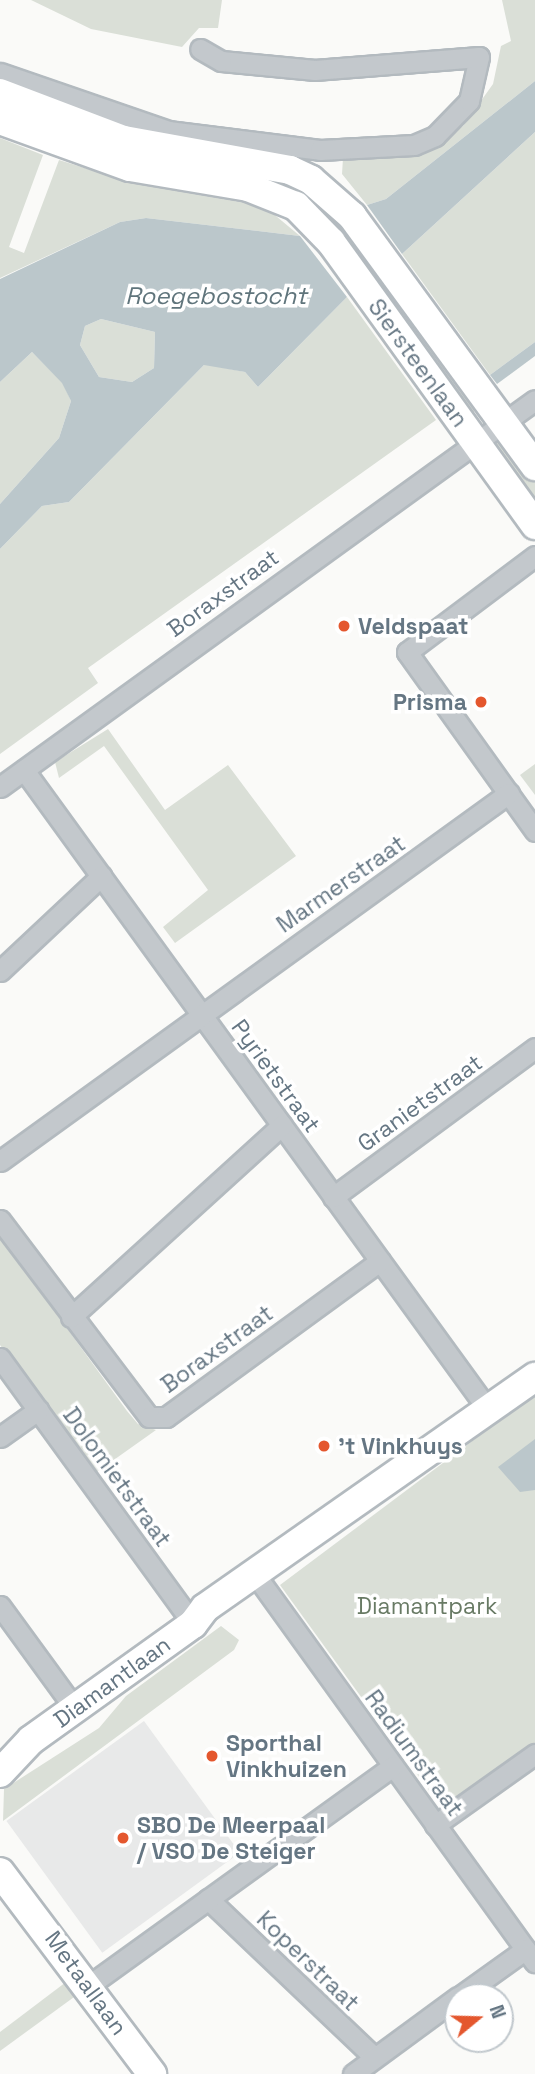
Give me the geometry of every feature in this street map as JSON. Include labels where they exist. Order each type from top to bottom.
[{"type":"main road","name":"Siersteenlaan","points":[[0,93],[164,151],[296,206],[331,242],[535,525]]},
{"type":"main road","name":"Siersteenlaan","points":[[0,121],[164,151],[290,170],[311,180],[352,216],[535,466]]},
{"type":"main road","name":"Diamantlaan","points":[[0,1773],[31,1740],[193,1624],[212,1619],[258,1578],[308,1549],[321,1532],[535,1377]]},
{"type":"main road","name":"Diamantlaan","points":[[0,1753],[31,1740]]},
{"type":"main road","name":"Metaallaan","points":[[0,1851],[20,1893]]},
{"type":"main road","name":"Metaallaan","points":[[0,1872],[20,1893],[152,2074]]},
{"type":"street","name":"Siersteenlaan","points":[[0,73],[164,151],[320,149],[414,145],[435,136],[470,101],[479,57],[315,70],[221,61],[200,49]]},
{"type":"street","points":[[296,206],[324,161],[320,149]]},
{"type":"street","name":"Boraxstraat","points":[[0,787],[535,400]]},
{"type":"street","points":[[535,556],[407,652],[535,831]]},
{"type":"street","name":"Pyrietstraat","points":[[23,770],[489,1411]]},
{"type":"street","name":"Marmerstraat","points":[[201,1014],[509,793]]},
{"type":"street","points":[[0,971],[101,876]]},
{"type":"street","points":[[0,1161],[201,1014]]},
{"type":"street","name":"Granietstraat","points":[[333,1197],[535,1048]]},
{"type":"street","points":[[71,1317],[282,1125]]},
{"type":"street","name":"Boraxstraat","points":[[0,1220],[136,1407],[149,1416],[166,1417],[380,1261]]},
{"type":"street","name":"Dolomietstraat","points":[[0,1358],[193,1624]]},
{"type":"street","points":[[0,1437],[38,1410]]},
{"type":"street","name":"Radiumstraat","points":[[258,1578],[530,1956]]},
{"type":"street","points":[[0,1606],[75,1709]]},
{"type":"street","points":[[435,1825],[535,1754]]},
{"type":"street","points":[[88,1986],[393,1766]]},
{"type":"street","name":"Koperstraat","points":[[208,1899],[374,2057]]},
{"type":"street","points":[[483,1983],[530,1956]]},
{"type":"street","points":[[352,2074],[444,2007]]},
{"type":"shaded area","name":"SBO De Meerpaal / VSO De Steiger","points":[[144,1721],[240,1853],[102,1953],[6,1821]]},
{"type":"green space","points":[[31,0],[222,0],[218,28],[199,28],[182,47],[91,29]]},
{"type":"green space","points":[[502,0],[535,0],[535,81],[386,199],[367,205],[342,174],[343,158],[440,140],[463,126],[493,84],[501,46],[511,41]]},
{"type":"green space","points":[[535,132],[535,342],[490,375],[402,254]]},
{"type":"green space","points":[[0,138],[43,155],[9,247],[24,253],[59,160],[136,184],[264,206],[300,236],[146,218],[120,222],[0,278]]},
{"type":"green space","points":[[314,192],[392,279],[374,295],[307,199]]},
{"type":"green space","points":[[396,284],[484,405],[465,418],[377,298]]},
{"type":"green space","points":[[347,297],[436,420],[88,668],[98,683],[0,754],[0,549],[42,506],[69,502],[205,364],[245,372],[258,387]]},
{"type":"green space","points":[[101,319],[155,332],[154,368],[132,382],[99,377],[80,345],[85,326]]},
{"type":"green space","points":[[32,352],[63,383],[71,401],[59,438],[0,504],[0,382]]},
{"type":"green space","points":[[503,437],[535,476],[535,515],[490,443]]},
{"type":"green space","points":[[108,729],[165,810],[228,765],[296,856],[175,943],[163,927],[208,890],[104,746],[59,778],[55,762]]},
{"type":"green space","points":[[535,764],[535,795],[520,775]]},
{"type":"green space","points":[[0,1236],[127,1411],[138,1424],[156,1430],[94,1474],[0,1345]]},
{"type":"green space","name":"Diamantpark","points":[[535,1394],[535,1744],[443,1810],[280,1585]]},
{"type":"green space","points":[[221,1626],[239,1640],[234,1650],[3,1821],[4,1789],[99,1728],[126,1696]]},
{"type":"green space","points":[[70,1979],[81,1992],[0,2051],[0,2032]]},
{"type":"water","points":[[535,81],[535,132],[402,254],[367,205],[386,199]]},
{"type":"water","name":"Roegebostocht","points":[[146,218],[300,236],[347,297],[258,387],[245,372],[204,365],[69,502],[42,506],[0,549],[0,504],[59,438],[71,401],[62,383],[32,352],[0,382],[0,279],[120,222]],"holes":[[[101,319],[155,332],[154,368],[132,382],[99,377],[80,345],[85,326]]]},
{"type":"water","points":[[535,342],[535,356],[497,384],[490,375]]},
{"type":"water","points":[[535,1439],[535,1490],[520,1492],[498,1467]]},
{"type":"place","name":"Veldspaat","points":[[344,626]]},
{"type":"place","name":"Prisma","points":[[481,702]]},
{"type":"place","name":"'t Vinkhuys","points":[[324,1446]]},
{"type":"place","name":"Sporthal Vinkhuizen","points":[[212,1756]]},
{"type":"place","name":"SBO De Meerpaal / VSO De Steiger","points":[[123,1838]]}]
